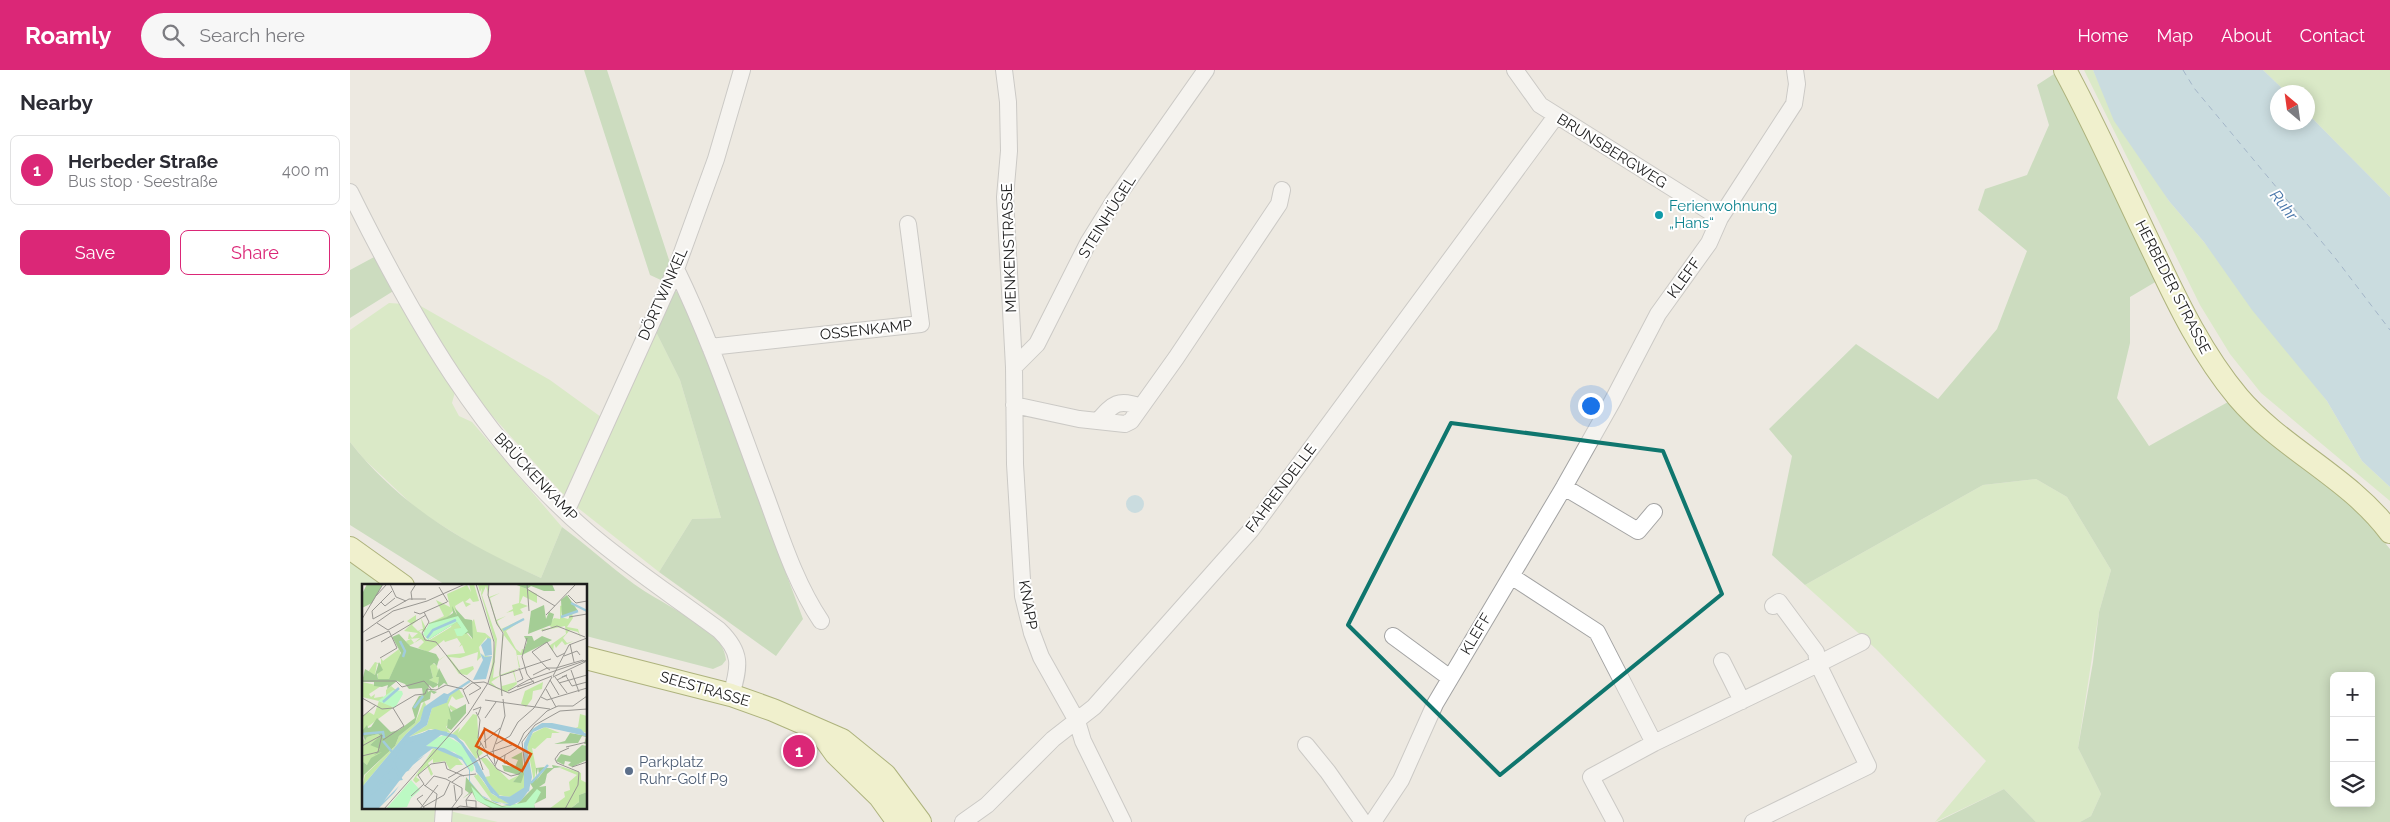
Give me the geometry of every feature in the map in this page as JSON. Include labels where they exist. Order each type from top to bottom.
[{"type":"main road","name":"HERBEDER STRASSE","points":[[2065,70],[2183,314],[2218,372],[2239,398],[2281,438],[2356,496],[2390,532]]},
{"type":"main road","points":[[350,548],[400,584]]},
{"type":"main road","name":"SEESTRASSE","points":[[588,659],[731,695],[773,710],[819,732],[842,740],[864,756],[898,790],[920,822]]},
{"type":"main road","name":"SEESTRASSE","points":[[819,732],[836,754],[880,797],[898,822]]},
{"type":"street","name":"DÖRTWINKEL","points":[[566,512],[676,269],[716,158],[742,70]]},
{"type":"street","name":"MENKENSTRASSE","points":[[1004,70],[1008,102],[1009,151],[1005,197],[1014,367]]},
{"type":"street","name":"STEINHÜGEL","points":[[1014,367],[1037,344],[1088,243],[1206,70]]},
{"type":"street","name":"BRUNSBERGWEG","points":[[1515,70],[1540,105],[1720,218]]},
{"type":"street","name":"KLEFF","points":[[1376,818],[1401,780],[1435,704],[1564,487],[1612,402],[1658,314],[1709,243],[1720,218],[1794,104],[1797,84],[1795,70]]},
{"type":"street","name":"FAHRENDELLE","points":[[963,822],[987,804],[1053,739],[1094,707],[1251,530],[1556,116]]},
{"type":"street","points":[[1014,405],[1098,421],[1118,403],[1127,402],[1141,407],[1279,204],[1282,190]]},
{"type":"street","name":"BRÜCKENKAMP","points":[[350,192],[403,291],[457,385],[510,454],[590,534],[719,630],[733,643],[737,657],[736,681],[731,695]]},
{"type":"street","name":"OSSENKAMP","points":[[710,347],[921,324],[908,224]]},
{"type":"street","points":[[676,269],[710,347],[790,560],[811,607],[820,621]]},
{"type":"street","name":"KNAPP","points":[[1014,367],[1015,464],[1023,596],[1032,633],[1041,657],[1077,721],[1083,741],[1123,822]]},
{"type":"street","points":[[1564,487],[1638,531],[1654,512]]},
{"type":"street","points":[[1511,576],[1597,632],[1654,743]]},
{"type":"street","points":[[1753,822],[1868,766],[1818,664],[1816,652],[1779,602],[1773,606]]},
{"type":"street","points":[[1393,636],[1450,678]]},
{"type":"street","points":[[1614,822],[1591,777],[1654,743],[1862,642]]},
{"type":"street","points":[[1722,662],[1742,700]]},
{"type":"street","points":[[1306,745],[1328,772],[1363,822]]},
{"type":"highlighted area","points":[[1451,423],[1663,451],[1722,594],[1500,775],[1348,625]]},
{"type":"green space","points":[[584,70],[607,70],[671,266],[663,281],[650,275]]},
{"type":"green space","points":[[2084,70],[2093,70],[2104,94],[2169,201],[2204,242],[2327,401],[2362,461],[2390,487],[2390,501],[2261,393],[2230,354],[2200,305]]},
{"type":"green space","points":[[2263,70],[2390,70],[2390,197],[2315,121],[2315,85],[2279,85]]},
{"type":"green space","points":[[2057,72],[2157,281],[2130,297],[2130,343],[2117,398],[2149,446],[2228,402],[2274,445],[2318,478],[2362,515],[2390,549],[2390,822],[2080,822],[2091,816],[2101,794],[2078,748],[2093,662],[2099,612],[2111,570],[2067,497],[2036,479],[1983,485],[1805,585],[1772,555],[1792,456],[1769,429],[1856,344],[1938,399],[1997,329],[2027,251],[1978,210],[1985,189],[2027,175],[2049,125],[2037,85]]},
{"type":"green space","points":[[376,256],[395,290],[350,318],[350,270]]},
{"type":"green space","points":[[672,289],[683,295],[803,619],[776,656],[659,572],[692,519],[721,518],[680,380],[655,330]]},
{"type":"green space","points":[[389,303],[404,304],[455,392],[452,403],[459,416],[472,422],[562,527],[541,578],[486,553],[419,511],[364,459],[350,442],[350,330]]},
{"type":"green space","points":[[419,305],[550,380],[601,417],[615,423],[655,330],[680,380],[721,518],[692,519],[659,572],[578,508],[560,491],[458,378]]},
{"type":"green space","points":[[350,442],[391,486],[437,522],[487,552],[541,578],[562,527],[634,584],[708,631],[720,644],[726,660],[722,665],[713,669],[588,637],[588,584],[444,584],[350,525]]},
{"type":"green space","points":[[2036,479],[2067,497],[2111,570],[2099,612],[2078,748],[2101,794],[2091,816],[2080,822],[2036,822],[2004,789],[1935,822],[1986,761],[1876,649],[1805,585],[1983,485]]},
{"type":"green space","points":[[350,561],[380,584],[362,584],[362,810],[445,810],[498,822],[350,822]]},
{"type":"green space","points":[[2004,789],[2036,822],[1937,822]]},
{"type":"water","name":"Ruhr","points":[[2093,70],[2263,70],[2279,85],[2270,85],[2270,130],[2315,130],[2315,121],[2390,197],[2390,487],[2362,461],[2327,401],[2252,310],[2204,242],[2169,201],[2114,121]]},
{"type":"water","points":[[1135,495],[1141,498],[1144,504],[1141,510],[1135,513],[1129,510],[1126,504],[1129,498]]},
{"type":"ferry route","points":[[2183,70],[2194,88],[2336,259],[2390,330]]},
{"type":"place","name":"Ferienwohnung „Hans“","points":[[1659,215]]},
{"type":"place","name":"Herbeder Straße","points":[[799,751]]},
{"type":"place","name":"Parkplatz Ruhr-Golf P9","points":[[629,771]]}]
